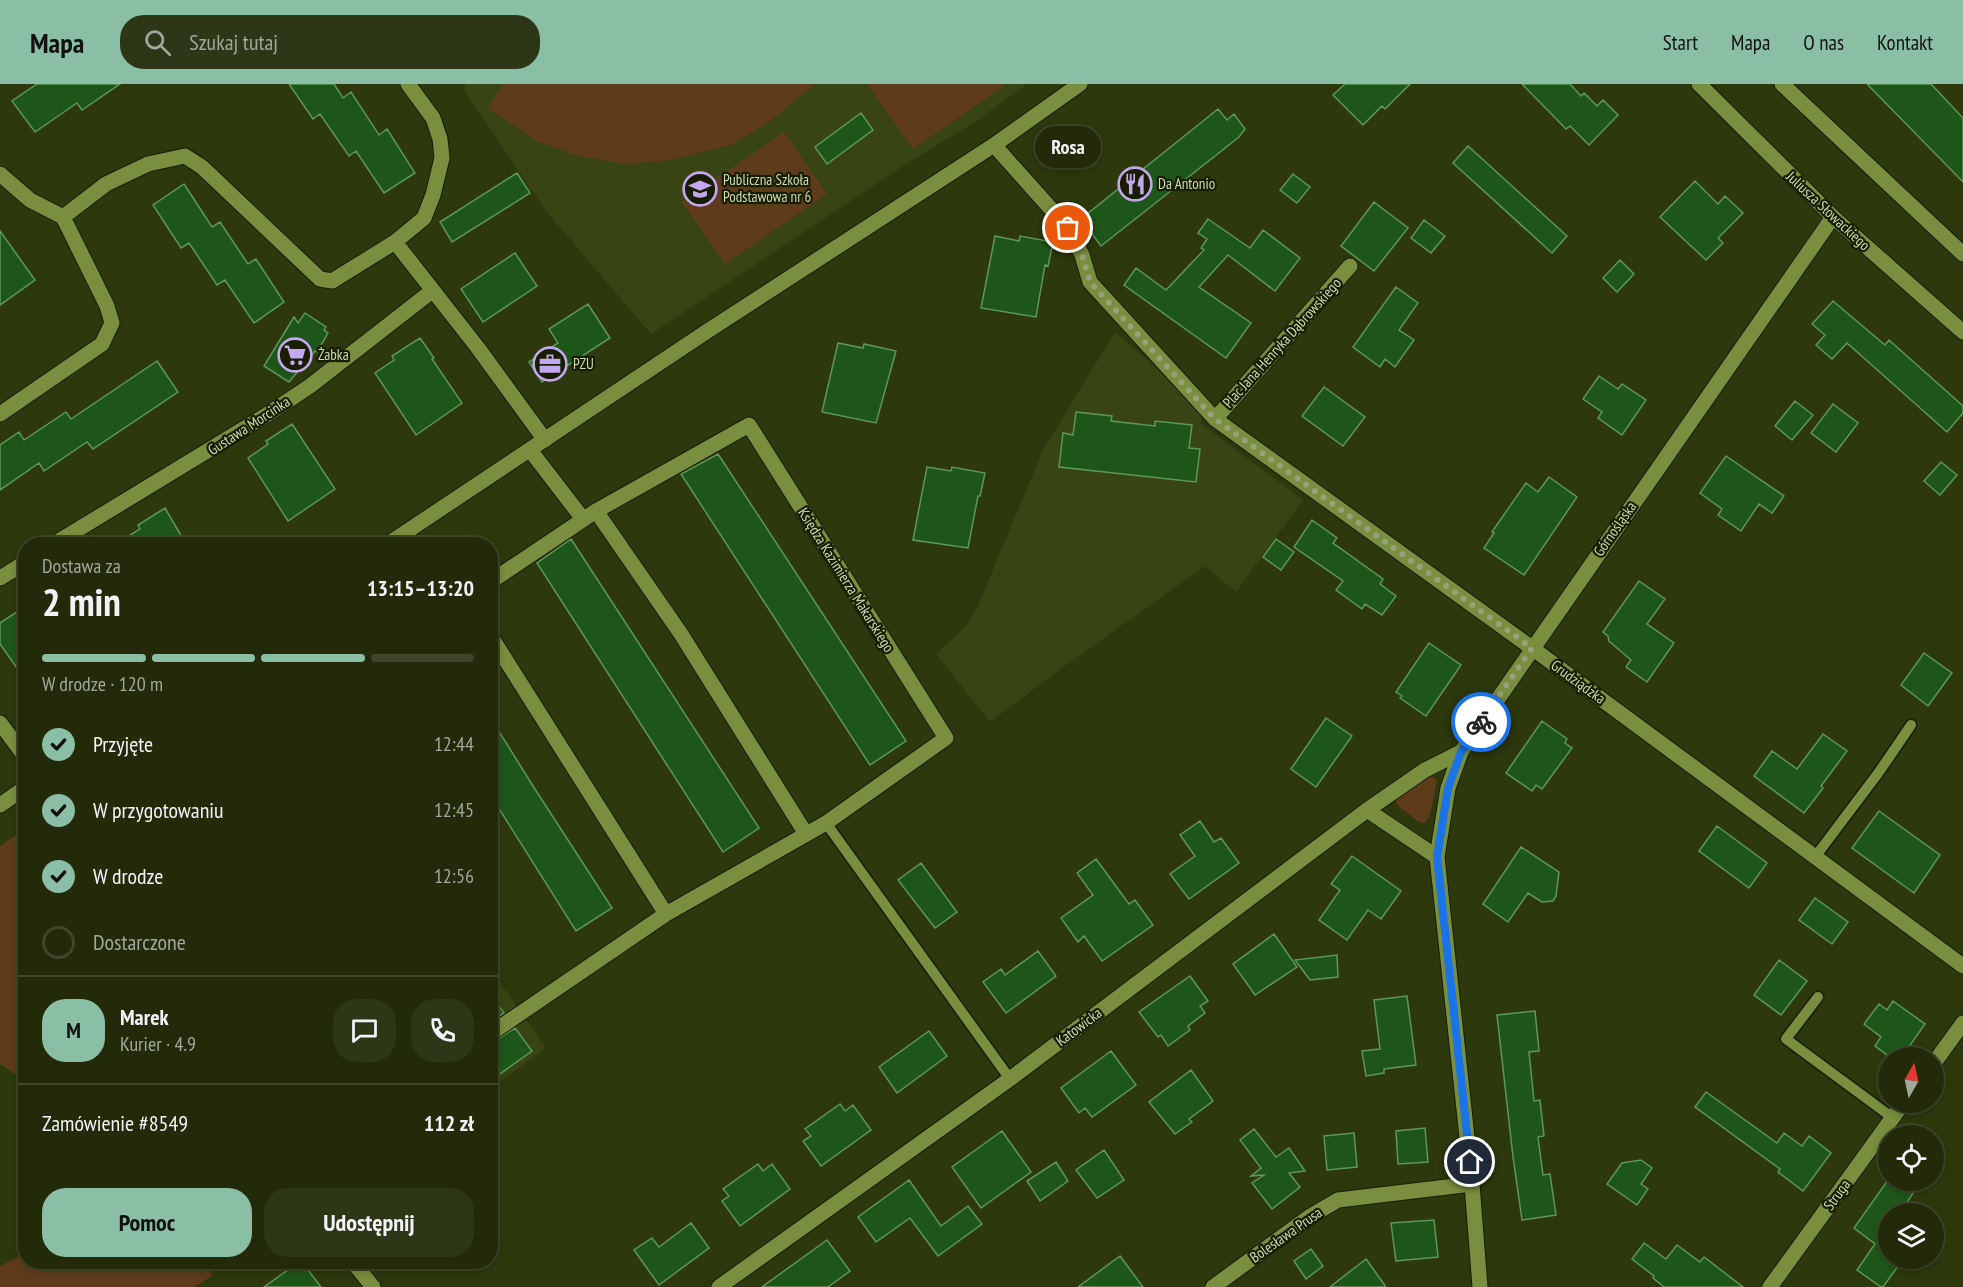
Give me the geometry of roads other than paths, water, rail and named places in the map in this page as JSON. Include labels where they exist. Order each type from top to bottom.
[{"type":"street","points":[[63,217],[106,184],[148,164],[185,156],[202,167],[320,279],[332,281],[395,242],[424,218],[433,195],[442,158],[440,139],[433,118],[408,84]]},
{"type":"street","points":[[399,537],[706,332],[994,146],[1080,84]]},
{"type":"street","name":"Juliusza Słowackiego","points":[[1699,84],[1833,217],[1963,332]]},
{"type":"street","points":[[1782,84],[1963,254]]},
{"type":"street","name":"Grudziądzka","points":[[994,146],[1068,228],[1082,255],[1090,282],[1215,419],[1532,648],[1963,966]]},
{"type":"street","points":[[0,174],[30,200],[63,217],[102,296],[112,323],[102,344],[0,414]]},
{"type":"street","name":"Górnośląska","points":[[1367,810],[1425,770],[1461,752],[1833,217]]},
{"type":"street","points":[[395,242],[478,348],[545,440]]},
{"type":"street","name":"Plac Jana Henryka Dąbrowskiego","points":[[1215,419],[1350,267]]},
{"type":"street","name":"Gustawa Morcinka","points":[[66,537],[310,386],[432,291]]},
{"type":"street","name":"Księdza Kazimierza Makarskiego","points":[[498,577],[590,515],[749,425],[946,738],[826,823],[666,915],[498,1029]]},
{"type":"street","points":[[530,450],[590,515],[681,634],[806,834]]},
{"type":"street","points":[[0,578],[18,567]]},
{"type":"street","points":[[498,648],[666,915]]},
{"type":"street","points":[[0,723],[18,747]]},
{"type":"street","points":[[1461,752],[1448,788],[1437,857],[1472,1184],[1480,1287]]},
{"type":"street","points":[[0,806],[18,793]]},
{"type":"street","points":[[1367,810],[1437,857]]},
{"type":"street","name":"Katowicka","points":[[719,1287],[1010,1079],[1367,810]]},
{"type":"street","points":[[1944,1049],[1963,1023]]},
{"type":"street","name":"Struga","points":[[1770,1287],[1896,1113]]},
{"type":"street","name":"Bolesława Prusa","points":[[1213,1287],[1309,1217],[1338,1200],[1472,1184]]},
{"type":"street","points":[[359,1269],[373,1287]]},
{"type":"lane","points":[[1815,857],[1911,725]]},
{"type":"lane","points":[[826,823],[1010,1079]]},
{"type":"lane","points":[[1818,997],[1786,1039],[1893,1118]]},
{"type":"place","name":"Da Antonio","points":[[1135,184]]},
{"type":"place","name":"Publiczna Szkoła Podstawowa nr 6","points":[[700,189]]},
{"type":"place","name":"Rosa","points":[[1068,228]]},
{"type":"place","name":"Żabka","points":[[295,355]]},
{"type":"place","name":"PZU","points":[[550,364]]}]
